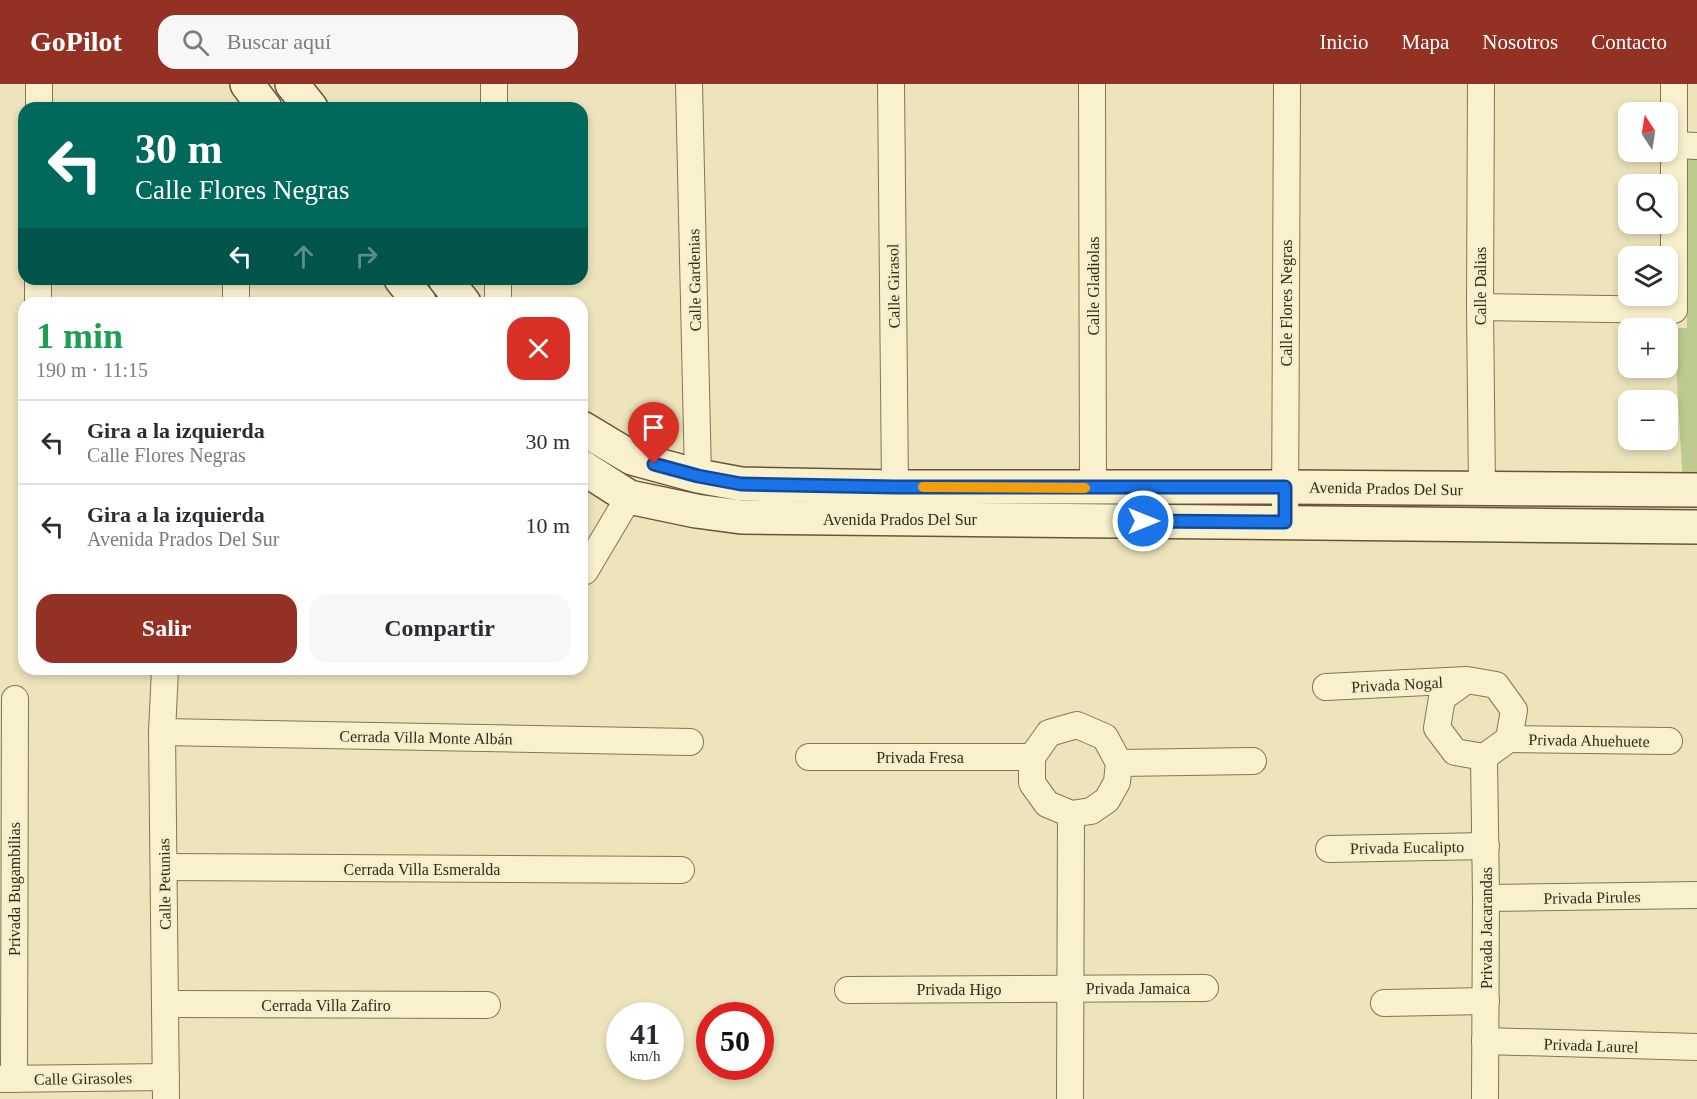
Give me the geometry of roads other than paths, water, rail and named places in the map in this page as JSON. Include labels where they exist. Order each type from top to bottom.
[{"type":"main road","points":[[247,84],[260,102]]},
{"type":"main road","points":[[292,84],[306,102]]},
{"type":"main road","points":[[406,285],[415,297]]},
{"type":"main road","points":[[450,285],[459,297]]},
{"type":"main road","name":"Avenida Prados Del Sur","points":[[588,432],[632,458],[698,476],[741,484],[895,487],[1697,490]]},
{"type":"main road","name":"Avenida Prados Del Sur","points":[[588,471],[629,497],[696,511],[741,517],[1697,527]]},
{"type":"street","points":[[39,84],[39,102]]},
{"type":"street","points":[[494,84],[494,102]]},
{"type":"street","name":"Calle Gardenias","points":[[689,84],[698,476]]},
{"type":"street","name":"Calle Girasol","points":[[891,84],[895,487]]},
{"type":"street","name":"Calle Gladiolas","points":[[1092,84],[1093,488]]},
{"type":"street","name":"Calle Flores Negras","points":[[1285,522],[1287,84]]},
{"type":"street","name":"Calle Dalias","points":[[1481,84],[1482,489]]},
{"type":"street","points":[[1480,308],[1674,310],[1685,146],[1674,84]]},
{"type":"street","points":[[588,566],[629,497]]},
{"type":"street","name":"Calle Petunias","points":[[165,675],[162,732],[166,1088]]},
{"type":"street","points":[[1467,680],[1496,685],[1514,710],[1509,739],[1484,757],[1455,752],[1437,728],[1442,698],[1467,680]]},
{"type":"street","name":"Privada Nogal","points":[[1326,687],[1467,680]]},
{"type":"street","name":"Privada Bugambilias","points":[[7,1079],[15,699]]},
{"type":"street","points":[[1077,726],[1105,737],[1119,763],[1117,782],[1107,800],[1091,811],[1071,814],[1047,804],[1032,783],[1032,757],[1049,734],[1077,726]]},
{"type":"street","name":"Cerrada Villa Monte Albán","points":[[162,732],[690,741]]},
{"type":"street","name":"Privada Ahuehuete","points":[[1509,739],[1669,741]]},
{"type":"street","name":"Privada Fresa","points":[[809,757],[1032,757]]},
{"type":"street","name":"Privada Jacarandas","points":[[1484,757],[1485,1099]]},
{"type":"street","points":[[1119,763],[1253,761]]},
{"type":"street","points":[[1070,1099],[1071,814]]},
{"type":"street","name":"Privada Eucalipto","points":[[1329,849],[1486,846]]},
{"type":"street","name":"Cerrada Villa Esmeralda","points":[[164,867],[681,870]]},
{"type":"street","name":"Privada Pirules","points":[[1486,898],[1697,895]]},
{"type":"street","name":"Privada Jamaica","points":[[1070,989],[1205,988]]},
{"type":"street","name":"Privada Higo","points":[[848,990],[1070,989]]},
{"type":"street","points":[[1384,1003],[1486,1001]]},
{"type":"street","name":"Cerrada Villa Zafiro","points":[[165,1004],[487,1005]]},
{"type":"street","name":"Privada Laurel","points":[[1485,1041],[1697,1047]]},
{"type":"street","name":"Calle Girasoles","points":[[7,1079],[166,1088]]}]
